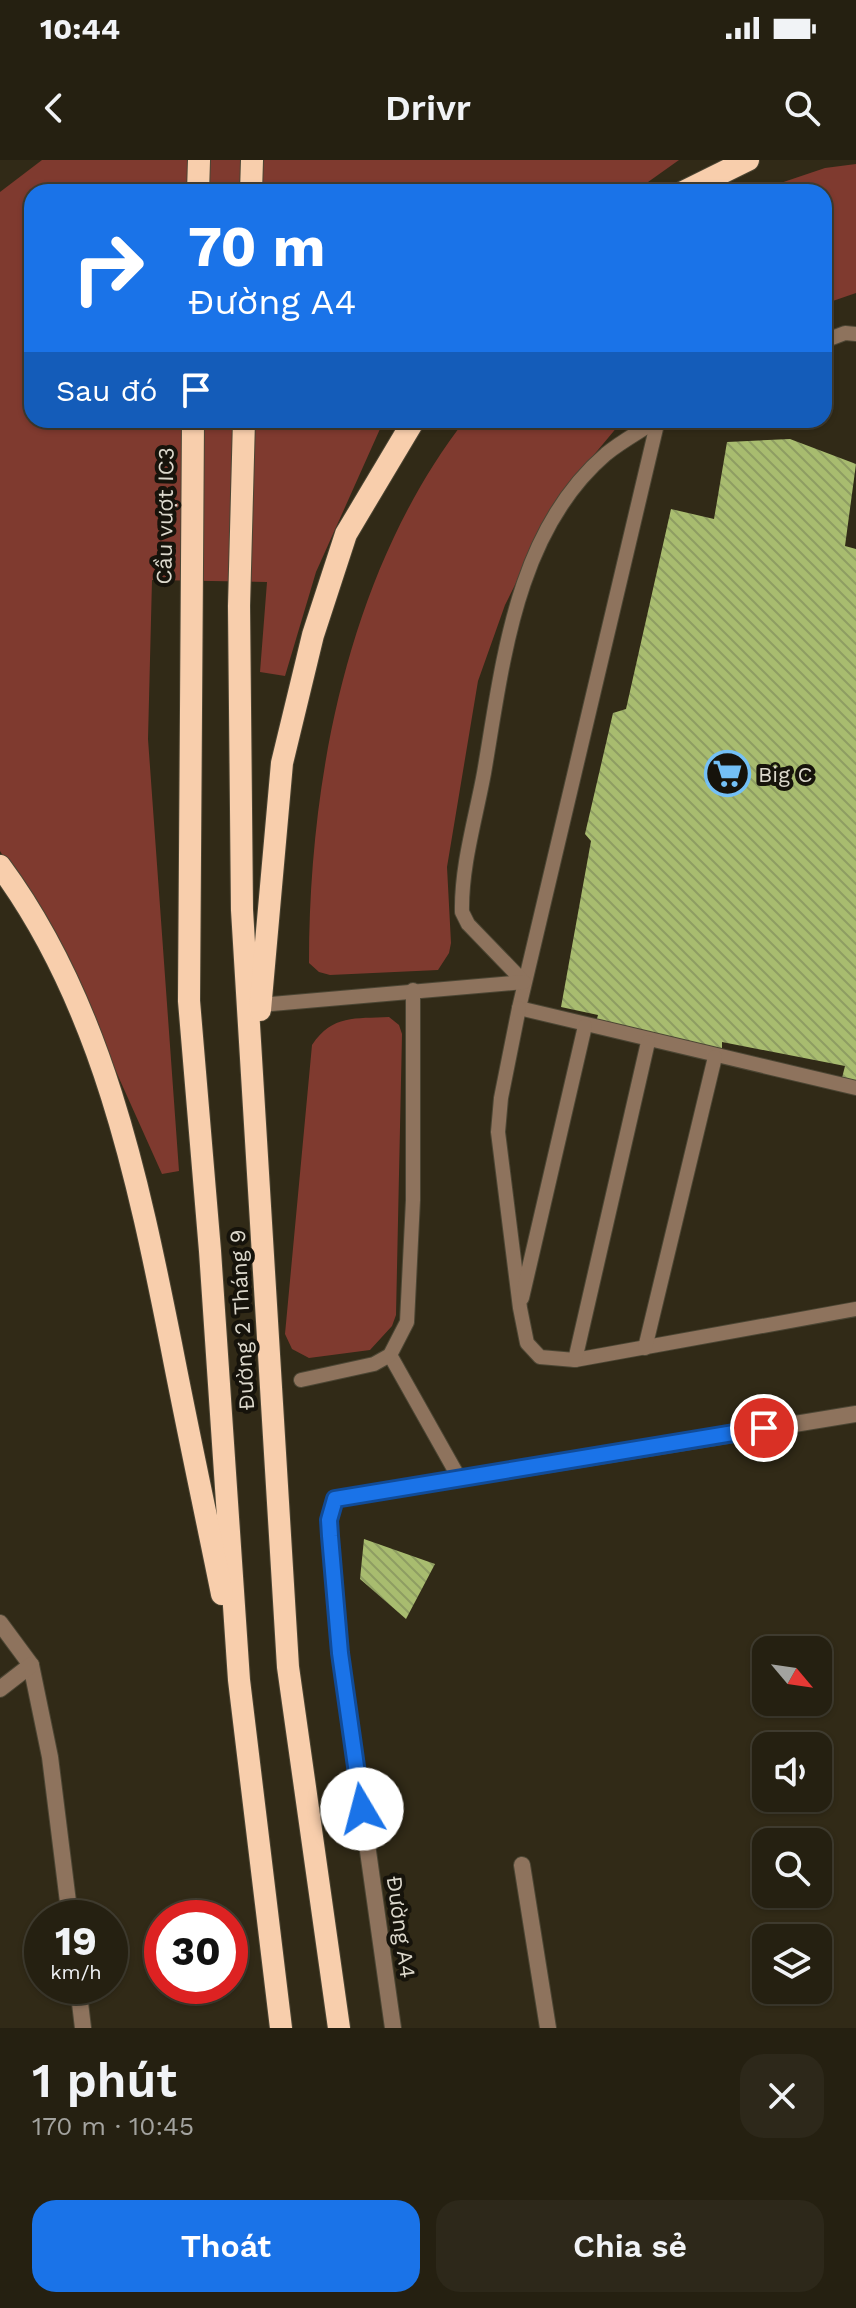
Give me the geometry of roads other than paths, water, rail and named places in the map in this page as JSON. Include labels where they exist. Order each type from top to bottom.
[{"type":"highway","points":[[198,184],[199,160]]},
{"type":"highway","points":[[251,184],[252,160]]},
{"type":"highway","points":[[680,184],[715,160]]},
{"type":"highway","points":[[699,184],[748,160]]},
{"type":"highway","name":"Cầu vượt IC3","points":[[189,612],[193,428]]},
{"type":"highway","name":"Đường 2 Tháng 9","points":[[244,428],[239,606],[242,910],[288,1667],[339,2028]]},
{"type":"highway","points":[[263,1244],[260,1005],[282,763],[313,635],[346,534],[409,428]]},
{"type":"highway","name":"Đường 2 Tháng 9","points":[[189,612],[189,1001],[210,1251],[239,1680],[281,2028]]},
{"type":"highway","points":[[0,866],[63,974],[107,1081],[138,1181],[239,1680]]},
{"type":"street","name":"Đường A4","points":[[393,2028],[340,1653],[329,1520],[335,1499],[458,1476],[856,1414]]},
{"type":"street","points":[[0,1623],[31,1665],[50,1757],[68,1900]]},
{"type":"street","points":[[0,1689],[31,1665]]},
{"type":"street","points":[[522,1865],[548,2028]]},
{"type":"street","points":[[80,2004],[83,2028]]},
{"type":"lane","points":[[832,338],[845,333],[856,334]]},
{"type":"lane","points":[[524,982],[468,924],[462,912],[508,633],[525,577],[544,539],[584,476],[607,453],[645,428]]},
{"type":"lane","points":[[655,428],[524,982],[501,1098],[498,1132],[527,1343],[540,1357],[575,1360],[856,1309]]},
{"type":"lane","points":[[260,1005],[524,982]]},
{"type":"lane","points":[[301,1380],[374,1364],[390,1355],[407,1322],[413,1200],[413,990]]},
{"type":"lane","points":[[519,1008],[648,1042],[856,1088]]},
{"type":"lane","points":[[520,1308],[585,1026]]},
{"type":"lane","points":[[575,1360],[648,1042]]},
{"type":"lane","points":[[645,1348],[715,1057]]},
{"type":"lane","points":[[390,1355],[458,1476]]},
{"type":"place","name":"Big C","points":[[727,774]]}]
